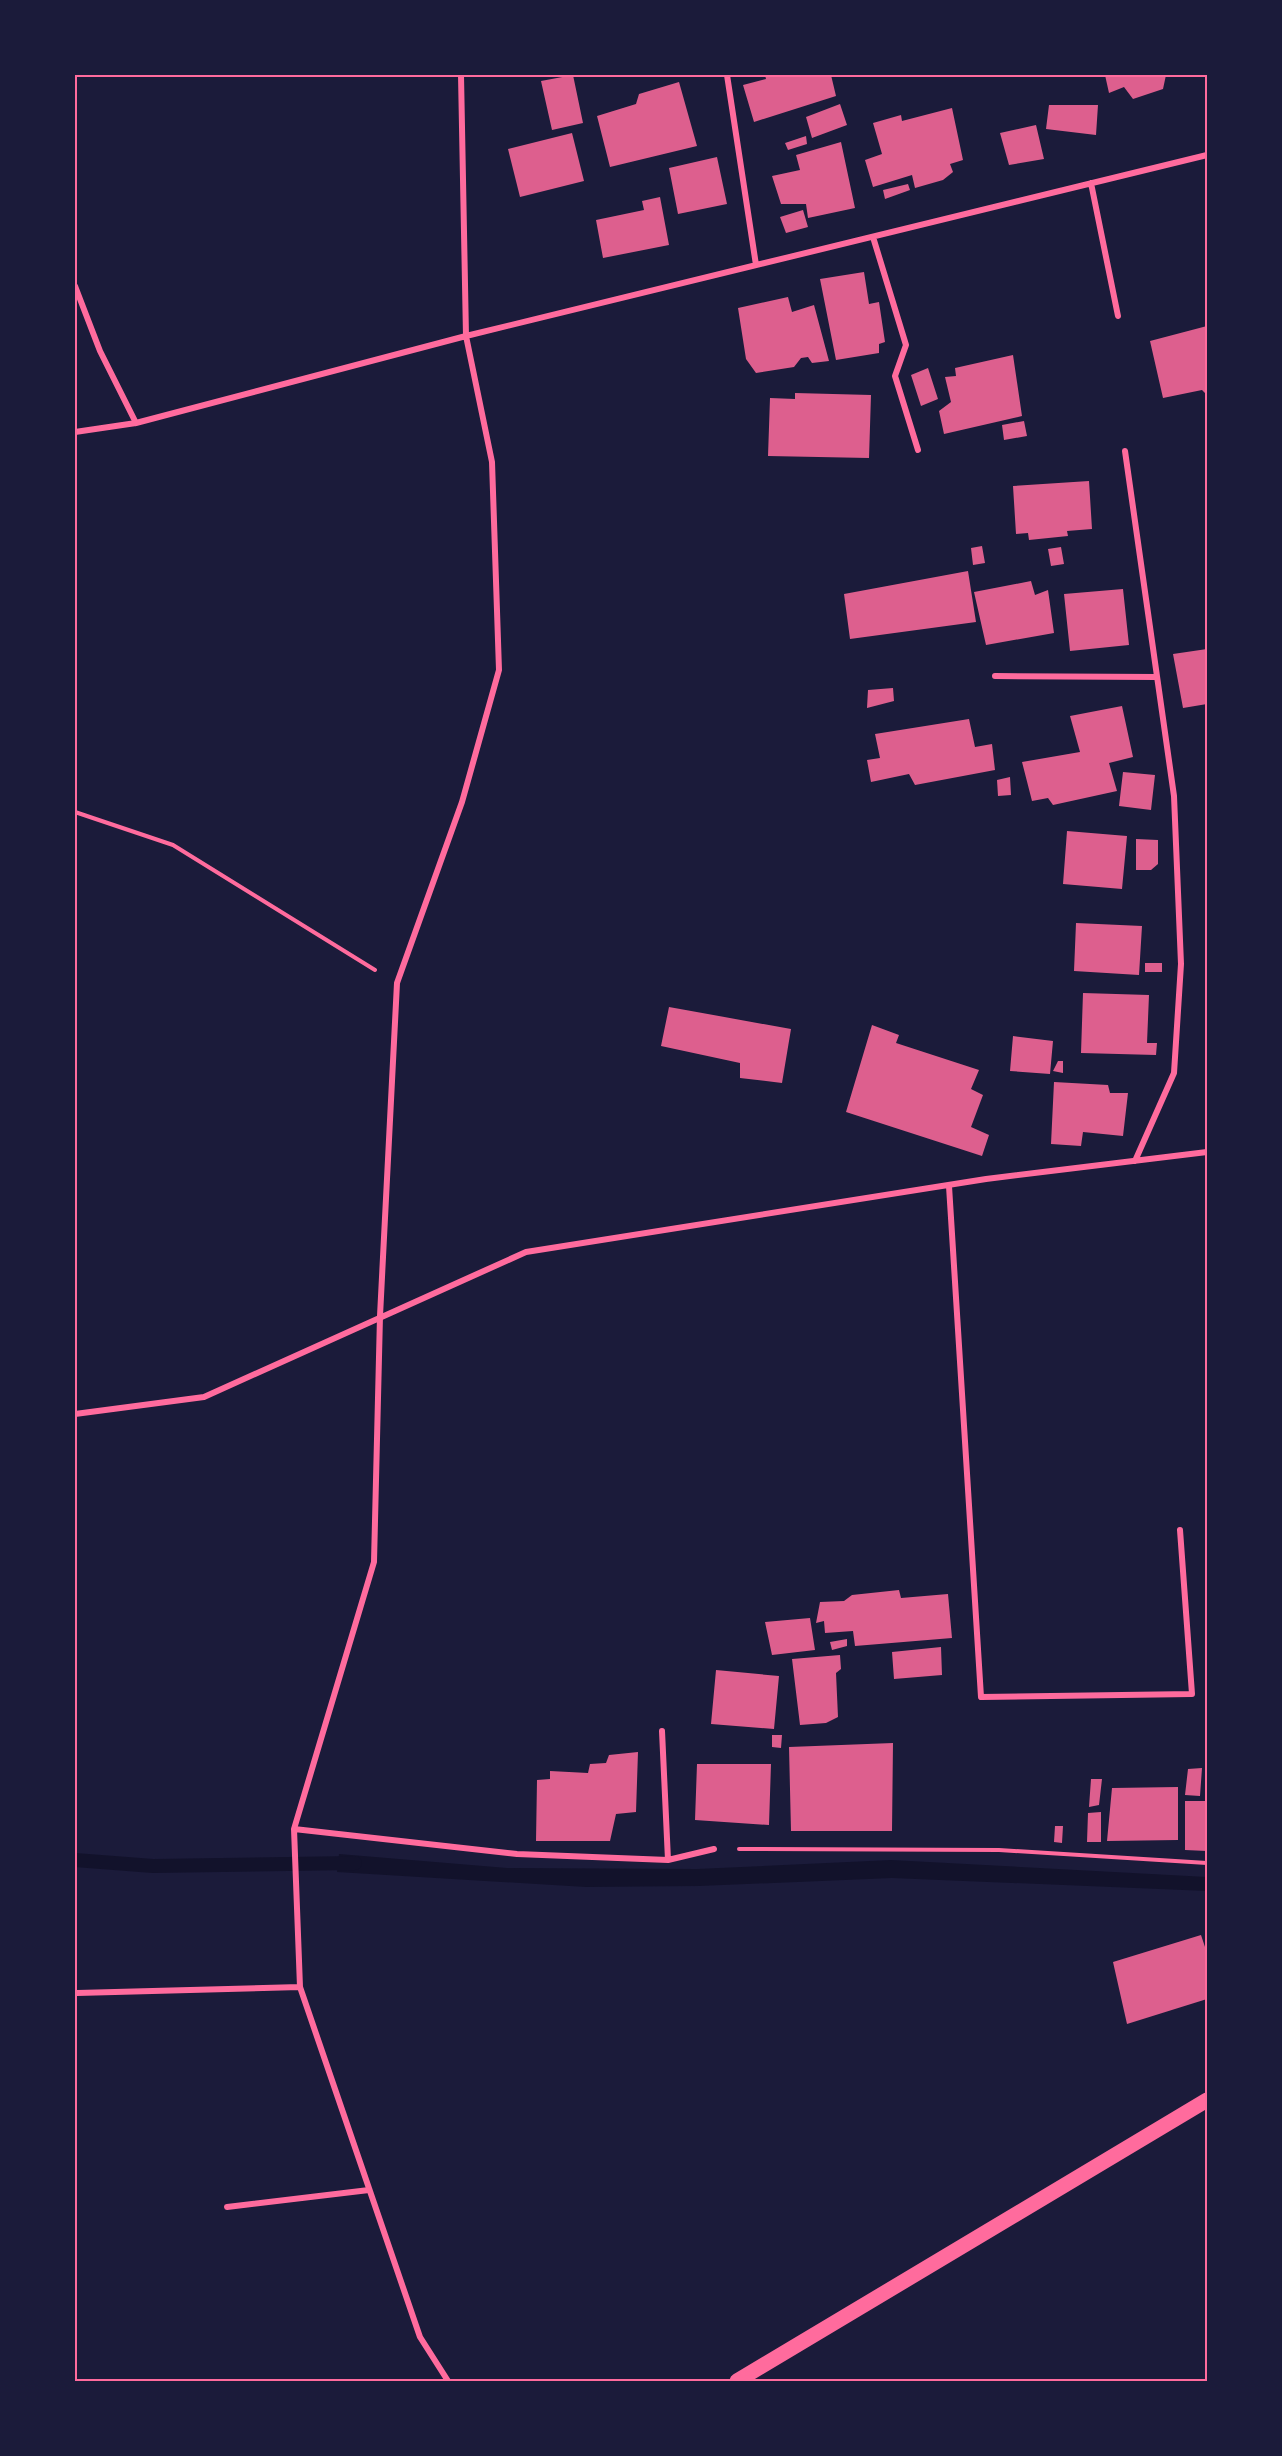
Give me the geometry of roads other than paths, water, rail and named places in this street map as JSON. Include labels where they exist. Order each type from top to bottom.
[{"type":"main road","points":[[737,2381],[1207,2100]]},
{"type":"street","points":[[448,2381],[420,2337],[300,1987],[294,1829],[374,1562],[380,1316],[397,983],[462,802],[499,670],[492,462],[466,336],[461,75]]},
{"type":"street","points":[[727,75],[756,265]]},
{"type":"street","points":[[75,432],[136,423],[466,336],[1207,155]]},
{"type":"street","points":[[1091,183],[1118,316]]},
{"type":"street","points":[[873,237],[906,345],[895,376],[918,450]]},
{"type":"street","points":[[75,286],[100,351],[136,423]]},
{"type":"street","points":[[1125,451],[1174,796],[1181,964],[1174,1073],[1134,1161]]},
{"type":"street","points":[[995,676],[1156,676]]},
{"type":"street","points":[[75,1414],[204,1397],[526,1252],[949,1186],[1207,1152]]},
{"type":"street","points":[[949,1186],[981,1697],[1192,1694],[1180,1530]]},
{"type":"street","points":[[662,1731],[668,1860]]},
{"type":"street","points":[[294,1829],[518,1854],[668,1860],[714,1849]]},
{"type":"street","points":[[77,1993],[300,1987]]},
{"type":"street","points":[[227,2207],[369,2190]]},
{"type":"waterway","points":[[75,1860],[153,1866],[355,1863]]}]
